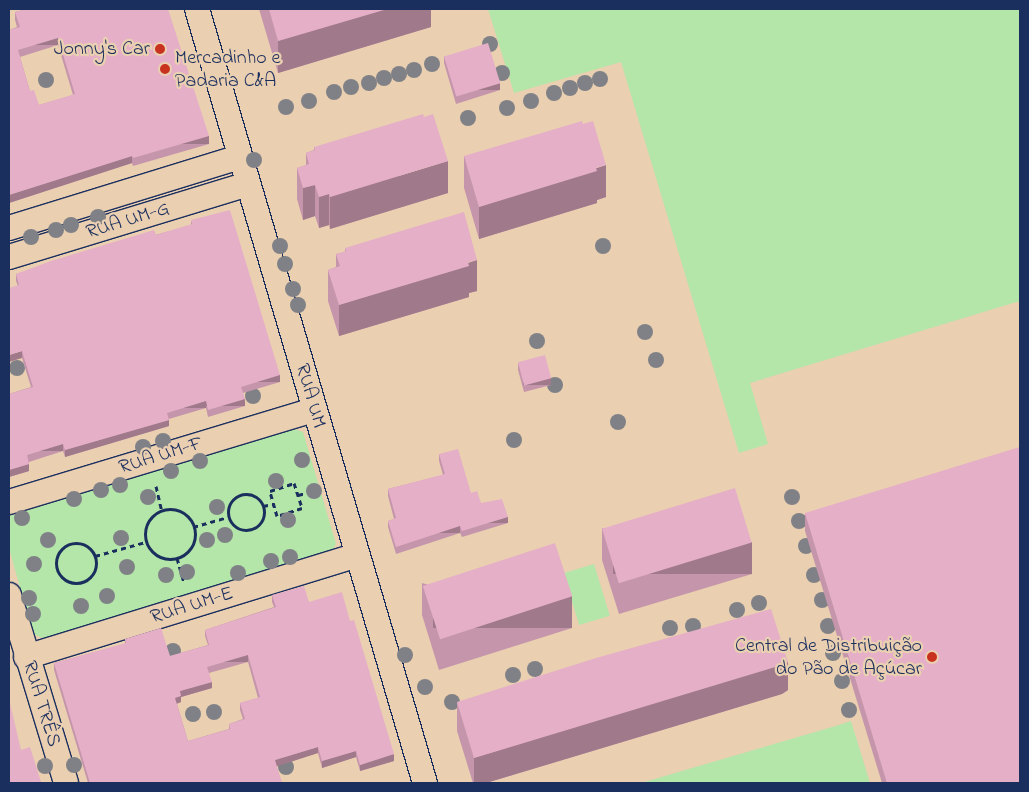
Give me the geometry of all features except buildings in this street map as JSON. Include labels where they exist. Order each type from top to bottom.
[{"type":"street","name":"RUA UM","points":[[197,9],[425,783]]},
{"type":"street","name":"RUA UM-G","points":[[9,228],[240,157]]},
{"type":"street","name":"RUA UM-G","points":[[9,257],[248,184]]},
{"type":"street","name":"RUA UM-F","points":[[9,502],[314,410]]},
{"type":"street","name":"RUA UM-E","points":[[26,657],[357,555]]},
{"type":"street","name":"RUA TRÊS","points":[[9,595],[26,657],[66,783]]},
{"type":"path","points":[[294,483],[302,508],[277,516],[274,504],[270,491],[294,483]]},
{"type":"path","points":[[156,486],[162,511]]},
{"type":"path","points":[[298,496],[310,492]]},
{"type":"path","points":[[240,494],[255,496],[263,506],[261,521],[252,529],[239,528],[228,517],[229,505],[240,494]]},
{"type":"path","points":[[263,506],[274,504]]},
{"type":"path","points":[[175,510],[183,513],[193,526],[193,544],[177,558],[160,557],[146,542],[148,521],[162,511],[175,510]]},
{"type":"path","points":[[193,526],[228,517]]},
{"type":"path","points":[[95,556],[146,542]]},
{"type":"path","points":[[70,543],[87,546],[95,556],[93,573],[82,582],[66,580],[57,569],[59,552],[70,543]]},
{"type":"path","points":[[177,558],[184,583]]},
{"type":"green space","points":[[488,9],[1020,9],[1020,301],[750,383],[768,444],[739,453],[621,62],[514,93]]},
{"type":"green space","points":[[294,429],[303,432],[336,544],[331,552],[45,639],[33,634],[9,548],[9,516]]},
{"type":"green space","points":[[594,564],[610,616],[579,625],[563,573]]},
{"type":"green space","points":[[851,721],[870,783],[641,783],[839,725]]},
{"type":"place","name":"Jonny's Car","points":[[160,49]]},
{"type":"place","name":"Mercadinho e Padaria C&A","points":[[165,69]]},
{"type":"place","name":"Central de Distribuição do Pão de Açúcar","points":[[932,657]]}]
